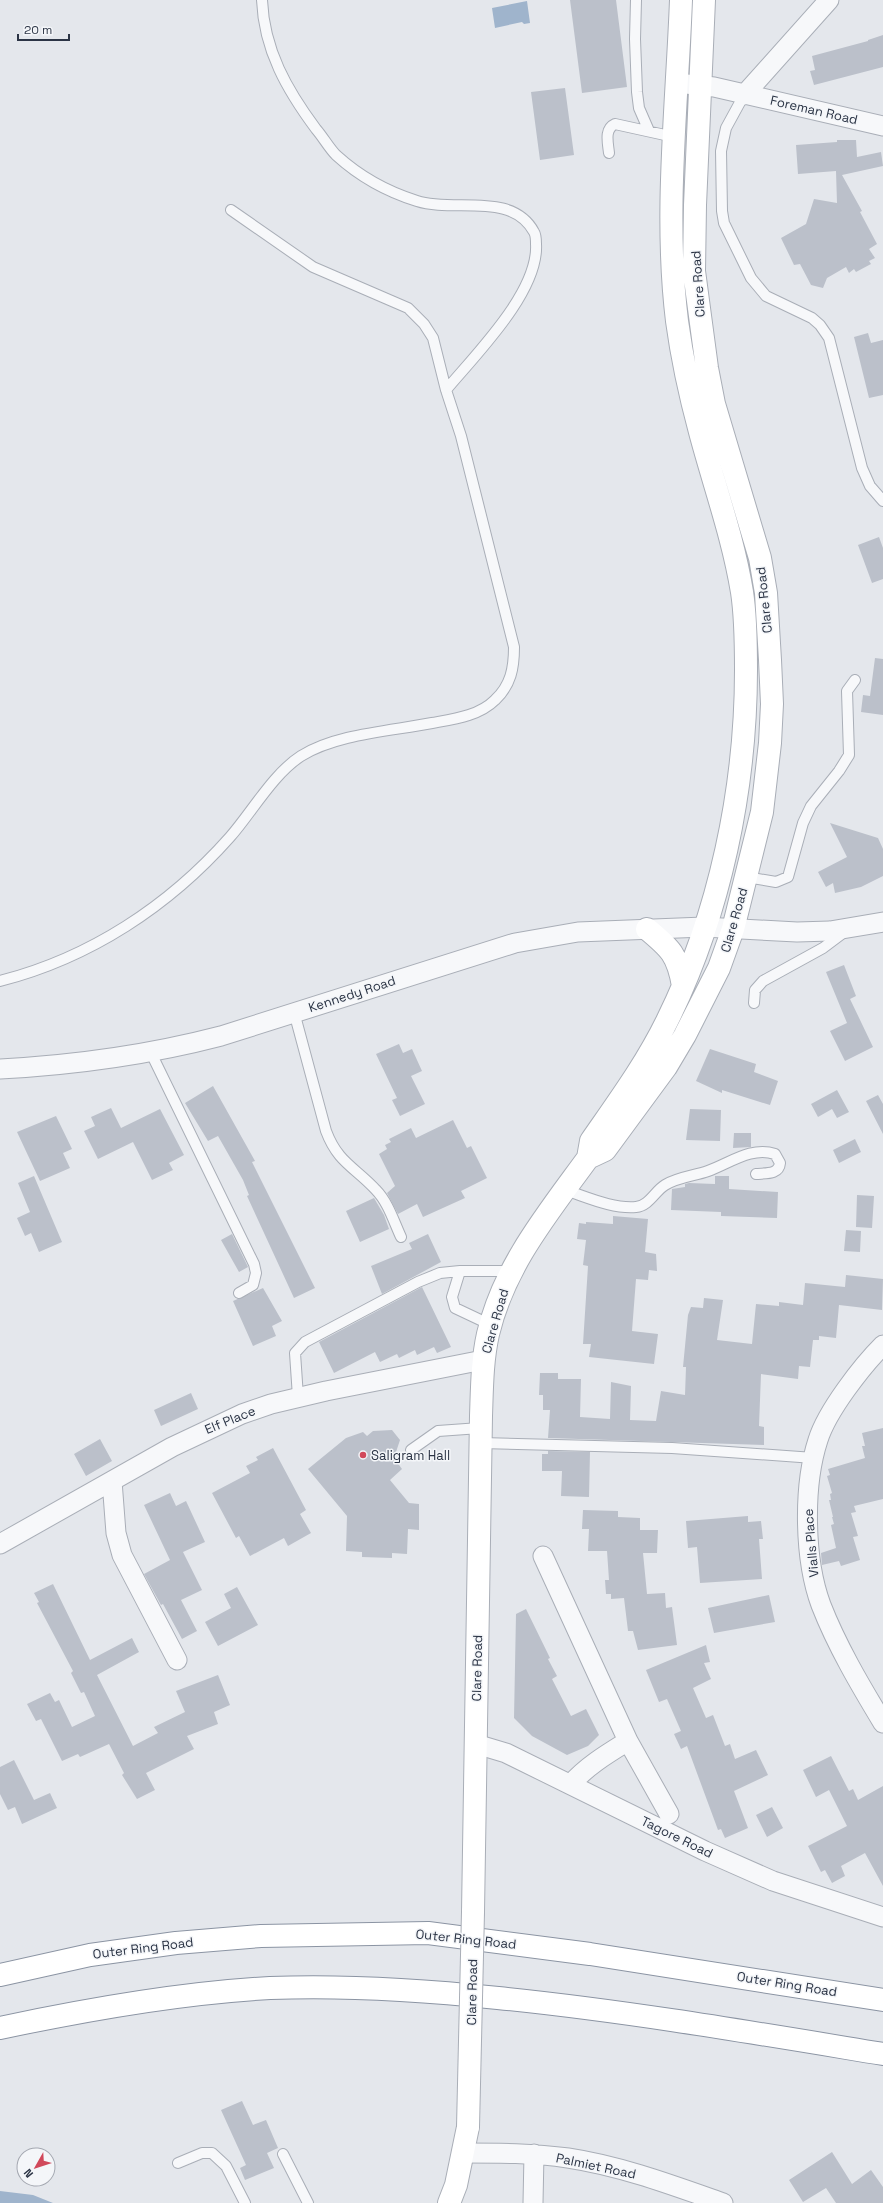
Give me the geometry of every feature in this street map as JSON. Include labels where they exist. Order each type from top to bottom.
[{"type":"main road","name":"Clare Road","points":[[448,2203],[456,2185],[464,2153],[468,2127],[475,1808],[480,1436],[484,1360],[491,1325],[512,1271],[528,1241],[588,1158],[591,1142],[650,1053],[683,986],[704,927],[726,844],[738,779],[746,701],[746,643],[743,596],[723,504],[700,432],[684,366],[677,320],[671,231],[681,0]]},
{"type":"main road","name":"Clare Road","points":[[588,1158],[605,1150],[666,1067],[710,988],[733,929],[762,812],[768,758],[772,704],[766,593],[760,558],[714,404],[694,271],[699,86],[704,0]]},
{"type":"main road","points":[[647,929],[676,956],[683,986]]},
{"type":"main road","name":"Outer Ring Road","points":[[0,1975],[90,1955],[176,1943],[261,1936],[428,1933],[598,1955],[883,2000]]},
{"type":"main road","points":[[0,2028],[111,2006],[169,1998],[270,1988],[425,1990],[596,2009],[883,2054]]},
{"type":"street","points":[[744,94],[829,0]]},
{"type":"street","name":"Foreman Road","points":[[677,83],[744,94],[883,126]]},
{"type":"street","name":"Kennedy Road","points":[[0,1069],[46,1067],[150,1052],[221,1036],[515,943],[578,932],[704,927],[797,932],[849,928],[883,922]]},
{"type":"street","name":"Vialls Place","points":[[883,1345],[870,1360],[825,1422],[818,1440],[814,1458],[808,1502],[808,1532],[814,1583],[831,1628],[883,1723]]},
{"type":"street","name":"Elf Place","points":[[0,1544],[207,1428],[264,1406],[298,1397],[484,1360]]},
{"type":"street","points":[[112,1481],[116,1533],[122,1555],[177,1660]]},
{"type":"street","points":[[543,1556],[628,1741],[670,1814]]},
{"type":"street","points":[[571,1784],[580,1774],[601,1757],[628,1741]]},
{"type":"street","name":"Tagore Road","points":[[476,1744],[506,1753],[705,1851],[772,1881],[883,1917]]},
{"type":"street","name":"Palmiet Road","points":[[464,2153],[534,2154],[602,2165],[666,2183],[723,2203]]},
{"type":"street","points":[[533,2203],[534,2154]]},
{"type":"lane","points":[[262,0],[263,19],[270,50],[285,83],[335,154],[352,168],[379,185],[418,201],[439,205],[474,206],[509,210],[522,216],[535,233],[536,252],[528,281],[507,318],[446,390]]},
{"type":"lane","points":[[636,0],[635,38],[637,92],[639,108],[649,131]]},
{"type":"lane","points":[[744,94],[726,128],[721,151],[722,211],[724,223],[751,278],[762,292],[771,299],[812,318],[820,325],[829,338],[862,468],[870,486],[883,501]]},
{"type":"lane","points":[[608,153],[608,130],[611,126],[616,124],[674,138]]},
{"type":"lane","points":[[0,981],[18,977],[84,950],[114,935],[154,907],[189,879],[230,837],[288,767],[301,756],[319,747],[341,740],[465,717],[494,701],[503,692],[510,680],[514,666],[514,647],[461,436],[446,390],[433,338],[424,324],[408,308],[313,268],[231,210]]},
{"type":"lane","points":[[746,877],[776,882],[788,876],[803,823],[811,806],[839,771],[849,755],[847,691],[855,680]]},
{"type":"lane","points":[[754,1003],[755,990],[764,981],[823,948],[849,928]]},
{"type":"lane","points":[[294,1012],[326,1131],[332,1147],[344,1162],[382,1197],[401,1237]]},
{"type":"lane","points":[[150,1052],[254,1264],[256,1273],[253,1286],[239,1292]]},
{"type":"lane","points":[[565,1190],[602,1203],[637,1207],[646,1203],[663,1186],[670,1182],[709,1171],[746,1154],[766,1152],[775,1154],[780,1163],[778,1169],[774,1172],[756,1174]]},
{"type":"lane","points":[[298,1397],[295,1353],[305,1342],[418,1282],[440,1273],[460,1271],[512,1271]]},
{"type":"lane","points":[[460,1271],[452,1297],[455,1308],[491,1325]]},
{"type":"lane","points":[[410,1450],[438,1431],[480,1436],[814,1458]]},
{"type":"lane","points":[[178,2163],[202,2153],[212,2153],[226,2166],[245,2203]]},
{"type":"lane","points":[[283,2154],[308,2203]]},
{"type":"water","points":[[527,1],[530,23],[524,24],[522,22],[495,28],[492,8]]},
{"type":"water","points":[[0,2191],[33,2195],[53,2203],[0,2203]]},
{"type":"building","points":[[570,0],[616,0],[627,87],[582,93]]},
{"type":"building","points":[[883,35],[883,67],[814,85],[810,71],[815,70],[812,56],[868,41]]},
{"type":"building","points":[[565,88],[574,155],[540,160],[531,92]]},
{"type":"building","points":[[837,140],[856,140],[857,157],[881,152],[883,166],[842,175],[862,211],[860,212],[877,244],[869,249],[875,258],[869,261],[871,264],[856,272],[854,269],[849,273],[846,267],[827,278],[823,288],[811,285],[800,264],[794,265],[781,238],[806,224],[814,199],[837,203],[836,171],[798,174],[796,145],[837,142]]},
{"type":"building","points":[[868,333],[871,343],[883,340],[883,395],[869,398],[854,337]]},
{"type":"building","points":[[879,537],[883,548],[883,579],[872,583],[858,545]]},
{"type":"building","points":[[875,658],[883,659],[883,715],[861,712],[863,695],[870,696]]},
{"type":"building","points":[[830,823],[878,838],[883,849],[883,876],[861,887],[835,893],[833,883],[826,887],[818,872],[847,857]]},
{"type":"building","points":[[844,965],[856,996],[850,999],[873,1047],[845,1061],[830,1031],[847,1023],[826,972]]},
{"type":"building","points":[[399,1044],[403,1053],[412,1049],[422,1071],[411,1076],[425,1104],[400,1116],[392,1100],[397,1098],[376,1054]]},
{"type":"building","points":[[710,1049],[756,1064],[754,1072],[778,1081],[770,1105],[722,1090],[722,1093],[696,1081]]},
{"type":"building","points":[[213,1086],[255,1161],[252,1162],[315,1288],[294,1298],[247,1196],[249,1195],[243,1180],[218,1136],[208,1141],[185,1103]]},
{"type":"building","points":[[837,1090],[849,1112],[837,1118],[832,1109],[818,1117],[811,1104]]},
{"type":"building","points":[[878,1095],[883,1104],[883,1134],[866,1101]]},
{"type":"building","points":[[111,1108],[121,1128],[160,1109],[184,1155],[169,1163],[173,1170],[152,1180],[133,1142],[98,1159],[84,1131],[95,1126],[91,1117]]},
{"type":"building","points":[[690,1109],[721,1110],[720,1141],[686,1140]]},
{"type":"building","points":[[56,1116],[72,1149],[63,1153],[70,1168],[40,1181],[17,1132]]},
{"type":"building","points":[[453,1120],[467,1148],[471,1146],[487,1178],[461,1191],[465,1198],[423,1217],[417,1204],[398,1214],[387,1193],[395,1186],[379,1154],[387,1149],[385,1145],[391,1142],[389,1139],[411,1128],[416,1138]]},
{"type":"building","points":[[734,1133],[751,1133],[751,1147],[733,1148]]},
{"type":"building","points":[[855,1139],[861,1152],[839,1163],[833,1150]]},
{"type":"building","points":[[34,1176],[62,1242],[39,1252],[31,1233],[25,1236],[17,1218],[30,1212],[18,1183]]},
{"type":"building","points":[[715,1176],[729,1176],[729,1189],[778,1192],[777,1218],[721,1216],[721,1212],[671,1210],[672,1189],[685,1187],[685,1184],[689,1183],[715,1184]]},
{"type":"building","points":[[857,1195],[874,1196],[872,1228],[856,1227]]},
{"type":"building","points":[[374,1198],[384,1215],[389,1229],[360,1242],[346,1211]]},
{"type":"building","points":[[613,1216],[648,1219],[645,1252],[656,1254],[657,1271],[649,1270],[648,1280],[636,1279],[632,1331],[658,1334],[654,1364],[589,1357],[591,1344],[583,1344],[588,1266],[583,1265],[586,1240],[577,1239],[579,1223],[586,1224],[586,1222],[613,1224]]},
{"type":"building","points":[[846,1230],[861,1231],[860,1252],[844,1251]]},
{"type":"building","points":[[232,1234],[248,1267],[239,1272],[221,1240]]},
{"type":"building","points":[[428,1234],[441,1262],[382,1294],[371,1266],[412,1249],[409,1243]]},
{"type":"building","points":[[846,1275],[883,1279],[882,1310],[839,1305],[836,1338],[819,1336],[819,1340],[813,1340],[810,1367],[799,1366],[798,1379],[761,1374],[759,1426],[764,1427],[764,1445],[548,1438],[550,1410],[543,1410],[543,1395],[539,1395],[540,1373],[558,1373],[558,1379],[581,1379],[580,1417],[610,1419],[611,1382],[631,1386],[630,1420],[656,1421],[661,1391],[685,1395],[686,1367],[683,1367],[688,1315],[691,1307],[703,1308],[704,1298],[723,1300],[717,1340],[752,1344],[756,1304],[779,1306],[779,1302],[803,1305],[805,1283],[845,1287]]},
{"type":"building","points":[[422,1287],[451,1347],[437,1353],[434,1347],[417,1355],[415,1350],[399,1358],[397,1354],[380,1362],[375,1352],[334,1373],[319,1342]]},
{"type":"building","points":[[263,1288],[282,1321],[272,1326],[276,1336],[253,1346],[233,1301]]},
{"type":"building","points":[[191,1393],[198,1409],[161,1426],[154,1410]]},
{"type":"building","points":[[883,1428],[883,1499],[854,1506],[856,1512],[851,1513],[858,1536],[853,1537],[860,1560],[841,1566],[839,1561],[822,1565],[821,1553],[836,1548],[831,1525],[834,1524],[829,1500],[831,1500],[830,1494],[832,1493],[827,1476],[830,1475],[828,1469],[865,1458],[862,1446],[865,1446],[862,1433]]},
{"type":"building","points":[[392,1430],[400,1440],[394,1458],[402,1469],[390,1480],[409,1503],[419,1504],[419,1530],[408,1529],[407,1554],[392,1553],[392,1558],[362,1557],[362,1552],[346,1551],[347,1516],[308,1469],[346,1438],[363,1432],[367,1436],[373,1431]]},
{"type":"building","points":[[100,1439],[112,1461],[86,1476],[74,1454]]},
{"type":"building","points":[[273,1448],[306,1510],[300,1514],[311,1533],[288,1546],[284,1538],[250,1556],[239,1536],[236,1538],[212,1493],[250,1473],[246,1466],[258,1460],[256,1457]]},
{"type":"building","points":[[548,1451],[590,1452],[589,1497],[561,1496],[562,1471],[542,1471],[542,1454],[548,1454]]},
{"type":"building","points":[[170,1493],[176,1506],[186,1501],[205,1542],[183,1552],[202,1590],[181,1600],[197,1631],[182,1639],[163,1604],[161,1605],[144,1574],[170,1560],[144,1505]]},
{"type":"building","points":[[583,1510],[618,1511],[618,1517],[640,1518],[640,1530],[658,1530],[657,1553],[643,1553],[647,1594],[665,1593],[666,1608],[672,1607],[677,1645],[638,1650],[633,1631],[628,1631],[624,1598],[611,1599],[611,1594],[606,1594],[605,1580],[609,1580],[607,1551],[588,1551],[589,1529],[582,1529]]},
{"type":"building","points":[[748,1516],[748,1522],[761,1521],[763,1539],[759,1539],[762,1579],[700,1583],[697,1547],[688,1548],[686,1521]]},
{"type":"building","points":[[53,1584],[90,1660],[132,1638],[139,1652],[97,1675],[133,1746],[158,1733],[154,1727],[185,1712],[176,1691],[218,1675],[230,1705],[214,1712],[218,1724],[187,1736],[194,1749],[146,1773],[155,1790],[137,1799],[122,1775],[124,1773],[109,1744],[80,1757],[78,1754],[62,1761],[41,1719],[36,1721],[27,1704],[50,1693],[55,1702],[59,1700],[72,1727],[95,1716],[84,1692],[81,1693],[71,1673],[73,1671],[37,1603],[39,1602],[34,1593]]},
{"type":"building","points":[[237,1587],[258,1625],[218,1646],[205,1622],[231,1608],[224,1594]]},
{"type":"building","points":[[769,1595],[775,1622],[714,1633],[708,1608]]},
{"type":"building","points":[[526,1609],[550,1658],[548,1659],[557,1676],[552,1679],[571,1716],[586,1709],[599,1735],[588,1746],[567,1755],[532,1736],[514,1718],[516,1614]]},
{"type":"building","points":[[706,1645],[710,1662],[704,1663],[711,1679],[693,1688],[706,1718],[713,1715],[725,1746],[730,1744],[735,1759],[756,1750],[768,1775],[734,1791],[748,1828],[725,1838],[721,1829],[718,1830],[687,1746],[681,1749],[674,1734],[681,1731],[667,1699],[659,1702],[646,1670]]},
{"type":"building","points":[[831,1756],[849,1791],[853,1789],[858,1800],[883,1786],[883,1886],[865,1853],[841,1866],[845,1876],[832,1883],[825,1870],[821,1872],[808,1846],[847,1826],[829,1790],[816,1797],[803,1770]]},
{"type":"building","points":[[14,1760],[34,1800],[50,1793],[57,1808],[22,1824],[15,1807],[8,1810],[0,1794],[0,1767]]},
{"type":"building","points":[[772,1807],[783,1828],[767,1837],[756,1815]]},
{"type":"building","points":[[242,2101],[253,2125],[266,2120],[278,2148],[267,2153],[274,2168],[245,2180],[240,2168],[246,2165],[221,2110]]},
{"type":"building","points":[[832,2152],[852,2184],[871,2170],[883,2187],[883,2203],[836,2203],[826,2188],[803,2202],[789,2180]]},
{"type":"place","name":"Saligram Hall","points":[[363,1455]]}]
